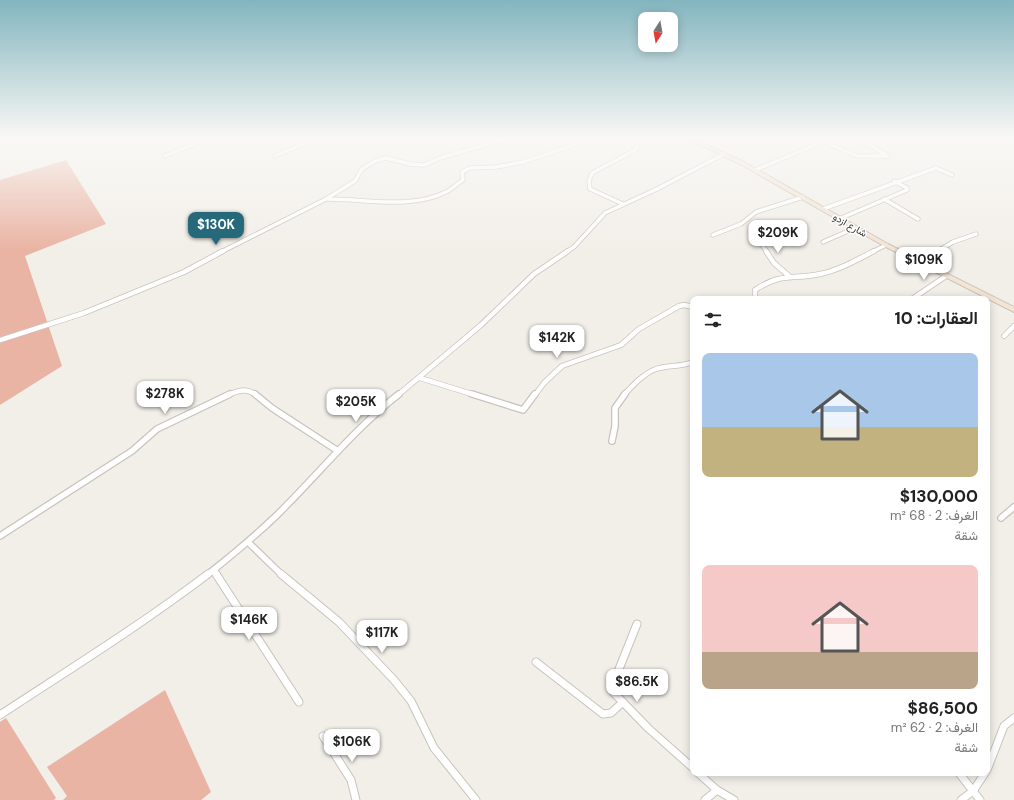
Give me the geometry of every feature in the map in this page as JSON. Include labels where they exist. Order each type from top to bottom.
[{"type":"street","points":[[0,340],[84,313],[184,272],[244,240],[299,214],[355,181],[359,175]]},
{"type":"street","points":[[326,199],[354,198],[396,202],[429,197],[445,193],[462,181],[462,175]]},
{"type":"street","points":[[591,175],[588,186],[590,189],[623,204]]},
{"type":"street","points":[[0,715],[107,645],[214,570],[248,542],[276,516],[338,451],[394,399],[481,325],[534,274],[564,255],[579,242],[606,213],[682,175]]},
{"type":"street","name":"شارع ازدو","points":[[764,175],[919,263],[986,296]]},
{"type":"street","points":[[823,210],[873,191],[894,181],[912,175]]},
{"type":"street","points":[[839,219],[907,189],[894,181]]},
{"type":"street","points":[[713,235],[741,224],[756,212],[803,198]]},
{"type":"street","points":[[884,199],[918,219]]},
{"type":"street","points":[[823,242],[855,228]]},
{"type":"street","points":[[919,263],[953,242],[976,234]]},
{"type":"street","points":[[758,239],[774,263],[789,276]]},
{"type":"street","points":[[755,296],[755,290],[767,282],[789,276],[820,274],[865,256],[886,245]]},
{"type":"street","points":[[916,296],[946,276]]},
{"type":"street","name":"شارع ازدو","points":[[990,298],[1014,310]]},
{"type":"street","points":[[420,378],[523,410],[544,383],[562,366],[620,345],[639,329],[679,306],[684,305],[690,307]]},
{"type":"street","points":[[1004,336],[1014,326]]},
{"type":"street","points":[[612,441],[616,426],[615,408],[623,396],[639,379],[656,369],[690,363]]},
{"type":"street","points":[[0,536],[132,452],[157,429],[239,390],[252,392],[272,408],[338,451]]},
{"type":"street","points":[[1001,518],[1014,507]]},
{"type":"street","points":[[248,542],[282,575],[339,622],[394,680],[411,701],[434,748],[476,800]]},
{"type":"street","points":[[214,570],[299,702]]},
{"type":"street","points":[[637,624],[613,684],[614,693],[648,728],[690,765]]},
{"type":"street","points":[[536,662],[603,714],[611,712],[622,702]]},
{"type":"street","points":[[990,762],[1004,726],[1014,718]]},
{"type":"street","points":[[323,736],[351,780],[356,800]]},
{"type":"street","points":[[701,776],[717,790],[734,800]]},
{"type":"street","points":[[961,776],[980,800]]},
{"type":"street","points":[[961,800],[973,791],[983,776]]},
{"type":"street","points":[[705,800],[717,790]]},
{"type":"shaded area","points":[[15,175],[76,175],[106,224],[25,256],[62,366],[0,405],[0,180]]},
{"type":"shaded area","points":[[165,690],[211,792],[201,800],[63,800],[67,796],[47,767]]},
{"type":"shaded area","points":[[6,718],[56,798],[54,800],[0,800],[0,722]]}]
